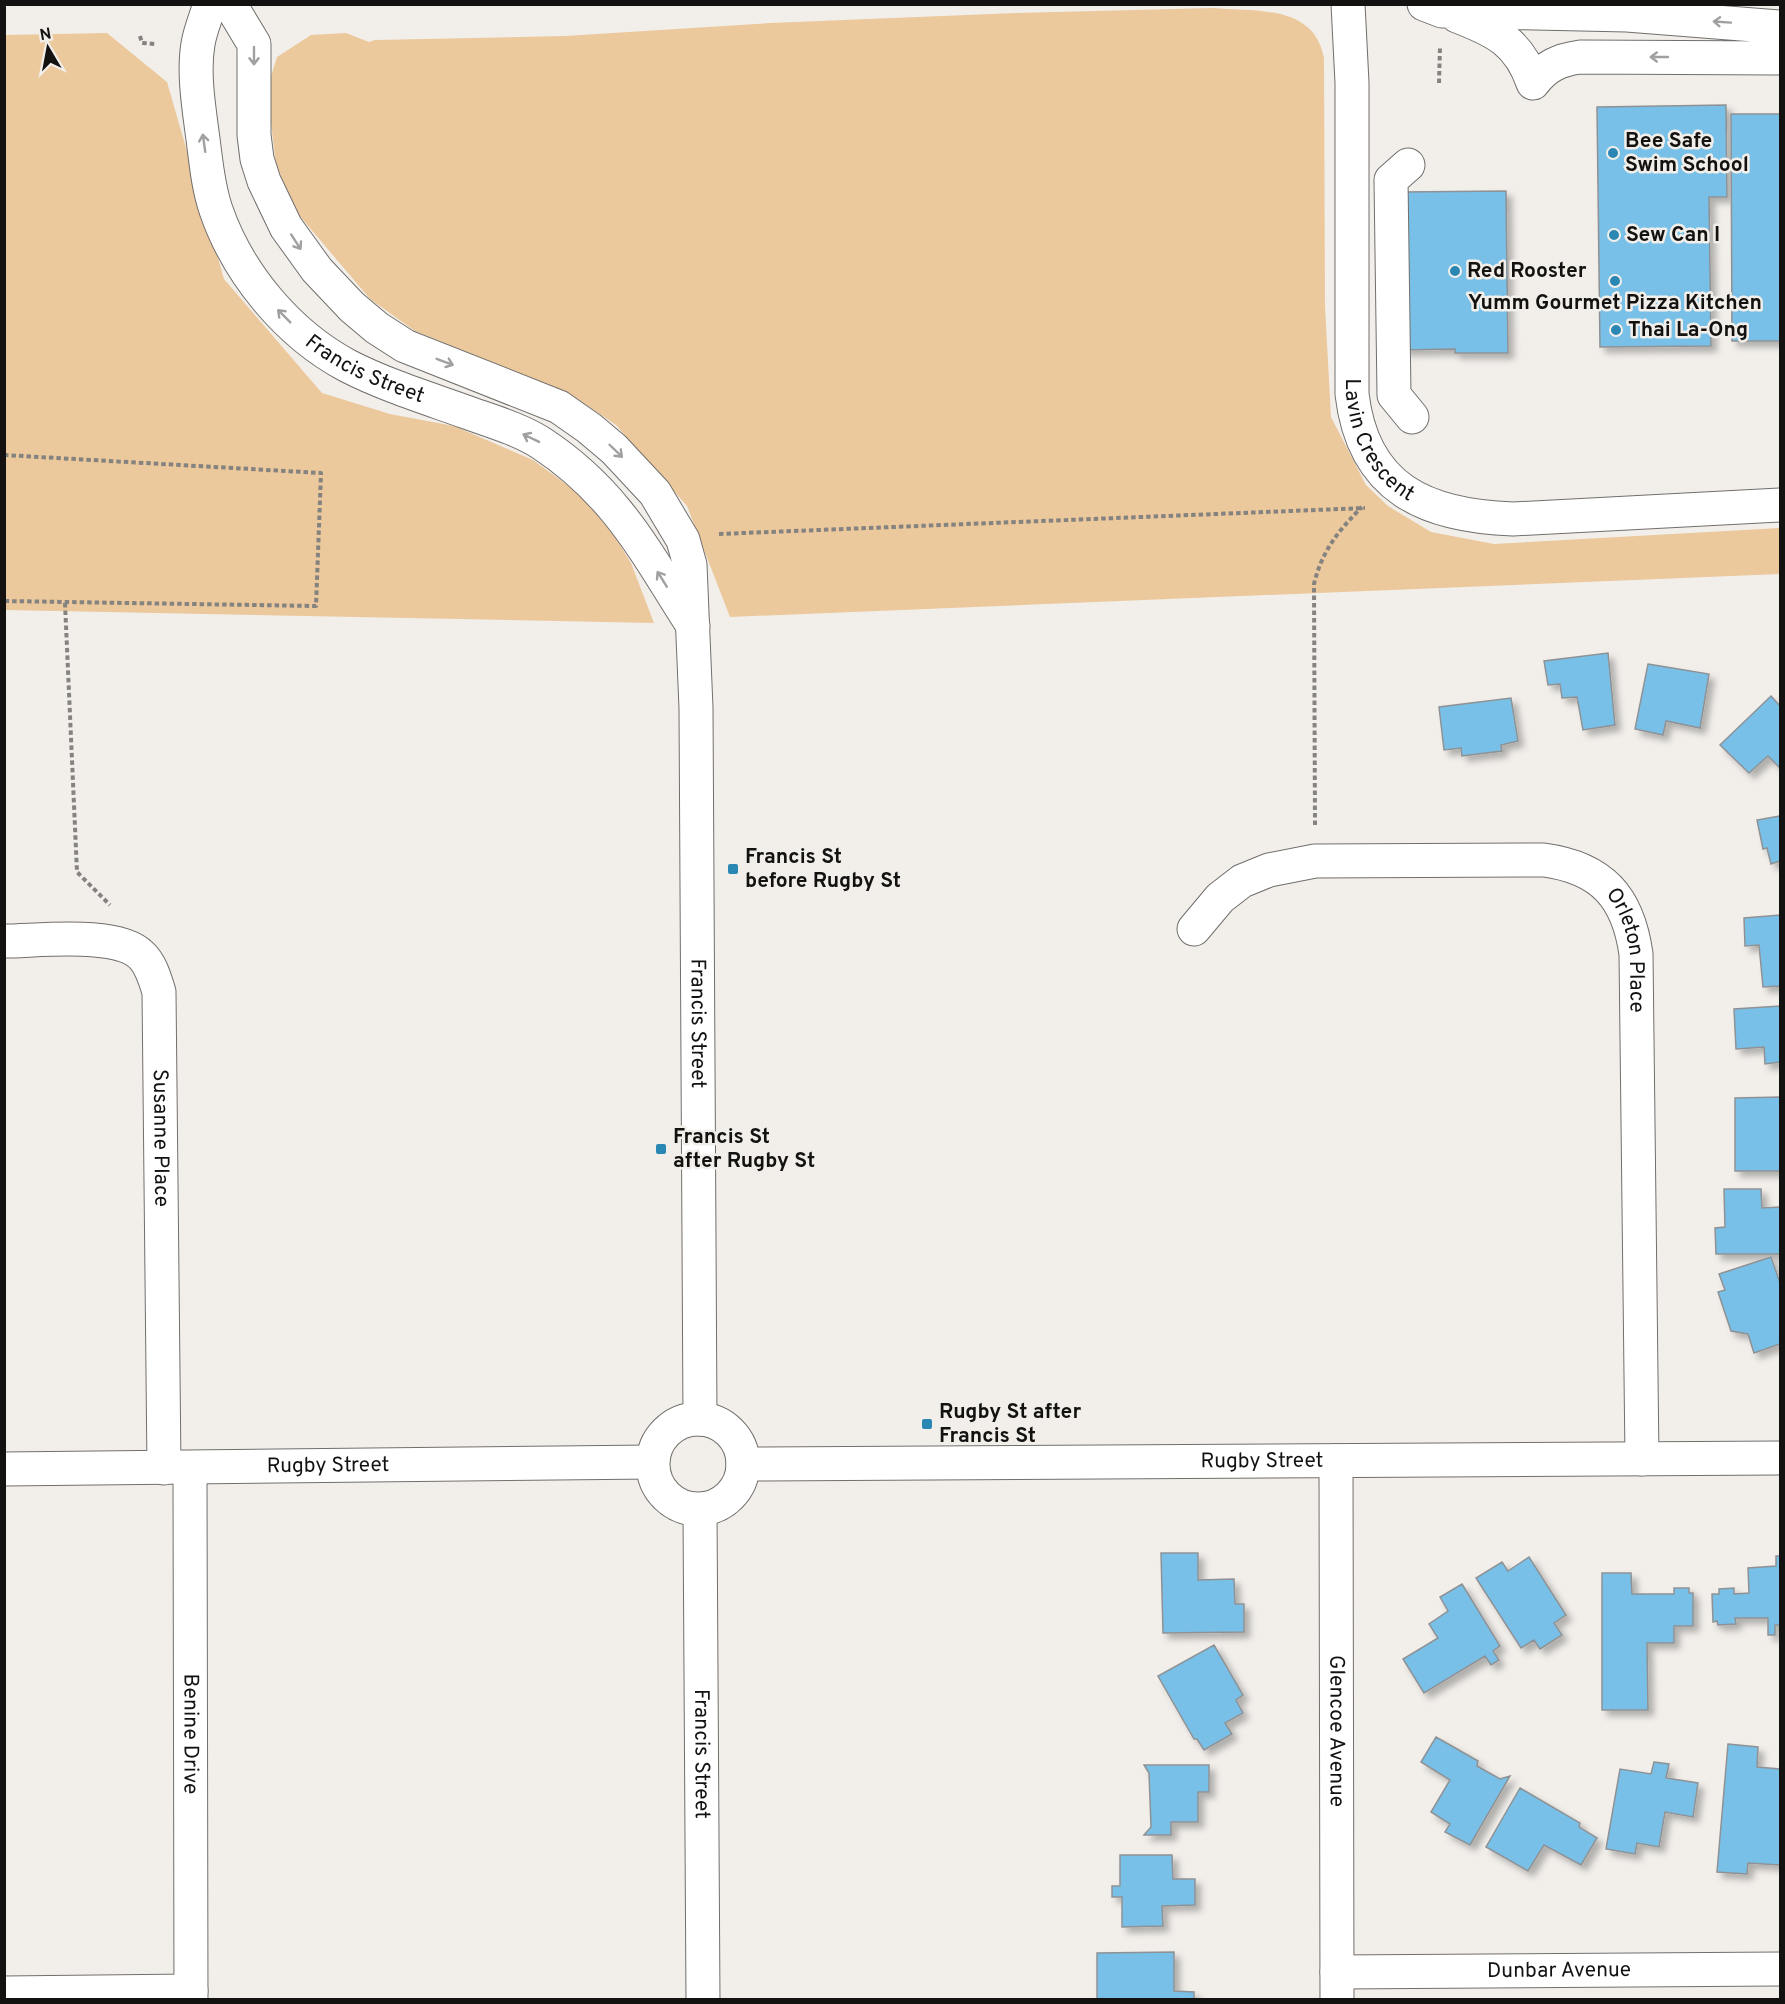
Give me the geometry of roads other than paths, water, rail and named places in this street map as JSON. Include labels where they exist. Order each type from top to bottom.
[{"type":"street","name":"Francis Street","points":[[210,4],[198,43],[197,58],[200,115],[209,183],[216,210],[227,235],[244,267],[260,290],[298,329],[347,365],[375,378],[500,424],[539,442],[576,468],[609,499],[635,534],[694,628]]},
{"type":"street","name":"Francis Street","points":[[230,4],[254,44],[257,159],[275,205],[301,251],[333,290],[377,328],[405,346],[559,407],[614,449],[655,493],[683,540],[690,565],[694,628],[700,1419]]},
{"type":"street","name":"Lavin Crescent","points":[[1348,4],[1352,83],[1352,394],[1355,423],[1366,449],[1378,468],[1411,497],[1430,507],[1482,518],[1513,519],[1780,505]]},
{"type":"street","points":[[1433,8],[1627,15],[1780,27]]},
{"type":"street","points":[[1433,8],[1507,39],[1526,63],[1533,83],[1542,72],[1559,60],[1580,57],[1780,58]]},
{"type":"street","points":[[1408,165],[1391,180],[1394,395],[1412,417]]},
{"type":"street","name":"Orleton Place","points":[[1194,929],[1220,898],[1242,881],[1269,870],[1315,861],[1544,860],[1571,864],[1595,877],[1613,893],[1625,912],[1633,932],[1636,954],[1642,1459]]},
{"type":"street","name":"Susanne Place","points":[[4,941],[102,940],[126,934],[150,966],[159,992],[177,1468]]},
{"type":"street","points":[[700,1419],[714,1422],[726,1429],[742,1451],[742,1478],[726,1500],[700,1510],[685,1508],[671,1501],[661,1491],[654,1477],[652,1462],[663,1436],[674,1426],[700,1419]]},
{"type":"street","name":"Rugby Street","points":[[743,1464],[1780,1458]]},
{"type":"street","name":"Glencoe Avenue","points":[[1336,1461],[1337,1986]]},
{"type":"street","name":"Rugby Street","points":[[4,1469],[652,1462]]},
{"type":"street","name":"Benine Drive","points":[[177,1468],[191,1995]]},
{"type":"street","name":"Francis Street","points":[[700,1510],[703,2000]]},
{"type":"street","name":"Dunbar Avenue","points":[[1337,1986],[1780,1969]]},
{"type":"street","points":[[4,1993],[191,1995]]},
{"type":"place","name":"Bee Safe Swim School","points":[[1613,153]]},
{"type":"place","name":"Sew Can I","points":[[1614,235]]},
{"type":"place","name":"Red Rooster","points":[[1455,271]]},
{"type":"place","name":"Yumm Gourmet Pizza Kitchen","points":[[1615,281]]},
{"type":"place","name":"Thai La-Ong","points":[[1616,330]]},
{"type":"place","name":"Francis St before Rugby St","points":[[733,869]]},
{"type":"place","name":"Francis St after Rugby St","points":[[661,1149]]},
{"type":"place","name":"Rugby St after Francis St","points":[[927,1424]]}]
